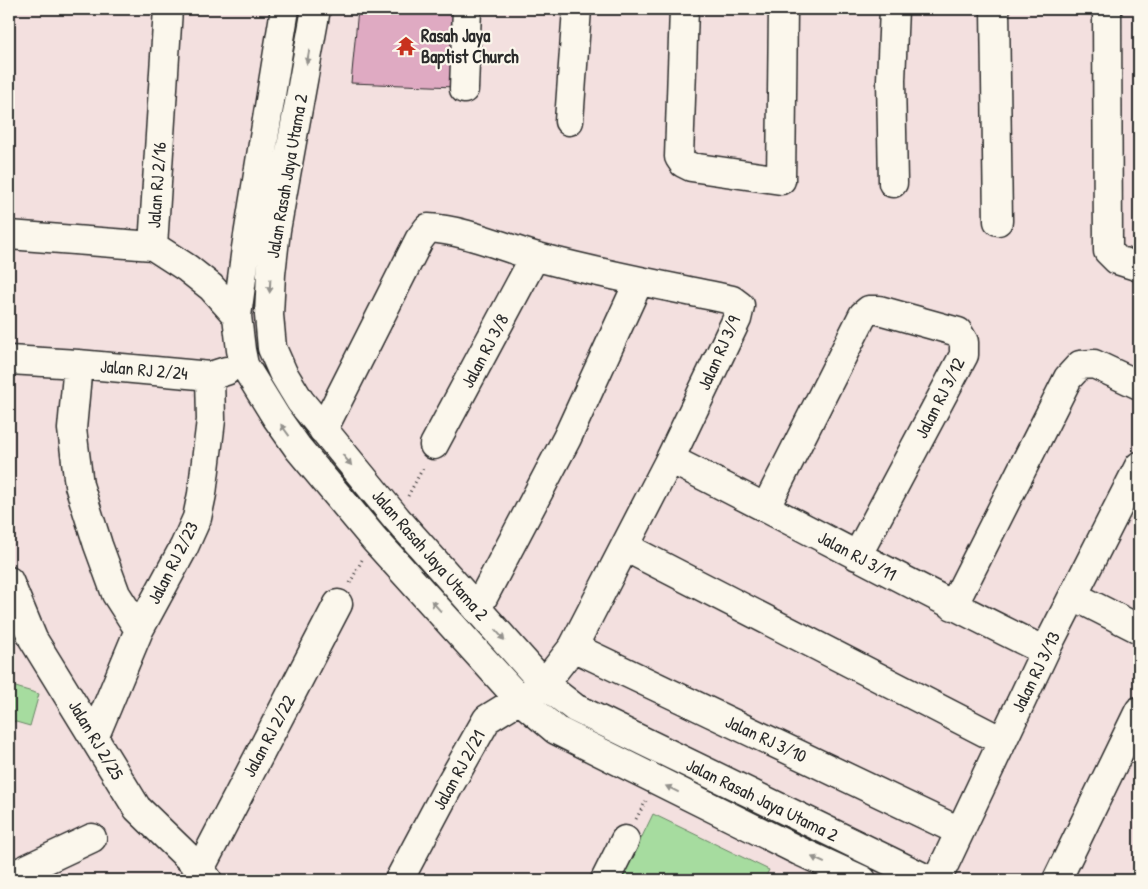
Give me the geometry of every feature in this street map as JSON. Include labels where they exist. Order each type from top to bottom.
[{"type":"street","name":"Jalan RJ 2/16","points":[[9,235],[153,246],[168,9]]},
{"type":"street","name":"Jalan Rasah Jaya Utama 2","points":[[285,9],[246,248],[237,316],[244,366],[276,417],[298,448],[374,538],[519,699],[556,730],[656,781],[862,880]]},
{"type":"street","name":"Jalan Rasah Jaya Utama 2","points":[[316,9],[276,230],[271,274],[269,315],[272,348],[296,394],[323,430],[397,519],[544,684],[575,708],[929,880]]},
{"type":"street","points":[[464,89],[467,9]]},
{"type":"street","points":[[569,121],[577,9]]},
{"type":"street","points":[[684,9],[678,157],[683,163],[691,167],[781,180],[783,9]]},
{"type":"street","points":[[893,183],[891,80],[894,9]]},
{"type":"street","points":[[995,9],[998,221]]},
{"type":"street","points":[[1107,9],[1108,251],[1117,260],[1139,266]]},
{"type":"street","name":"Jalan RJ 3/9","points":[[323,430],[419,240],[428,228],[447,229],[535,256],[639,281],[732,300],[740,306],[737,319],[670,459],[625,547],[572,647],[544,684]]},
{"type":"street","points":[[153,246],[187,268],[210,287],[237,316]]},
{"type":"street","name":"Jalan RJ 3/8","points":[[434,446],[535,256]]},
{"type":"street","points":[[477,609],[567,438],[639,281]]},
{"type":"street","name":"Jalan RJ 3/12","points":[[766,507],[863,315],[869,310],[879,310],[958,332],[964,342],[964,355],[857,556]]},
{"type":"street","name":"Jalan RJ 2/24","points":[[9,360],[210,376],[244,366],[272,348]]},
{"type":"street","points":[[78,364],[72,429],[79,485],[98,546],[116,594],[139,630]]},
{"type":"street","points":[[953,606],[1068,378],[1080,365],[1094,364],[1139,385]]},
{"type":"street","name":"Jalan RJ 2/23","points":[[94,738],[139,630],[197,518],[202,494],[211,420],[210,376]]},
{"type":"street","name":"Jalan RJ 3/11","points":[[670,459],[766,507],[953,606],[1046,651]]},
{"type":"street","name":"Jalan RJ 3/13","points":[[937,880],[1002,741],[1139,466]]},
{"type":"street","points":[[625,547],[1002,741]]},
{"type":"street","name":"Jalan RJ 2/25","points":[[9,582],[33,639],[137,808],[204,875]]},
{"type":"street","points":[[1074,596],[1139,629]]},
{"type":"street","name":"Jalan RJ 2/22","points":[[204,875],[338,604]]},
{"type":"street","name":"Jalan RJ 3/10","points":[[572,647],[959,831]]},
{"type":"street","name":"Jalan RJ 2/21","points":[[400,880],[449,786],[487,719],[544,684]]},
{"type":"street","points":[[1057,880],[1139,711]]},
{"type":"street","points":[[9,877],[92,838]]},
{"type":"street","points":[[605,880],[626,840]]},
{"type":"path","points":[[397,519],[434,446]]},
{"type":"path","points":[[338,604],[374,538]]},
{"type":"path","points":[[626,840],[656,781]]},
{"type":"green space","points":[[9,685],[39,694],[30,726],[9,720]]},
{"type":"green space","points":[[653,814],[769,870],[764,880],[621,880]]},
{"type":"building","name":"Rasah Jaya Baptist Church","points":[[358,9],[458,9],[456,87],[351,83]]},
{"type":"place","name":"Rasah Jaya Baptist Church","points":[[406,46]]}]
